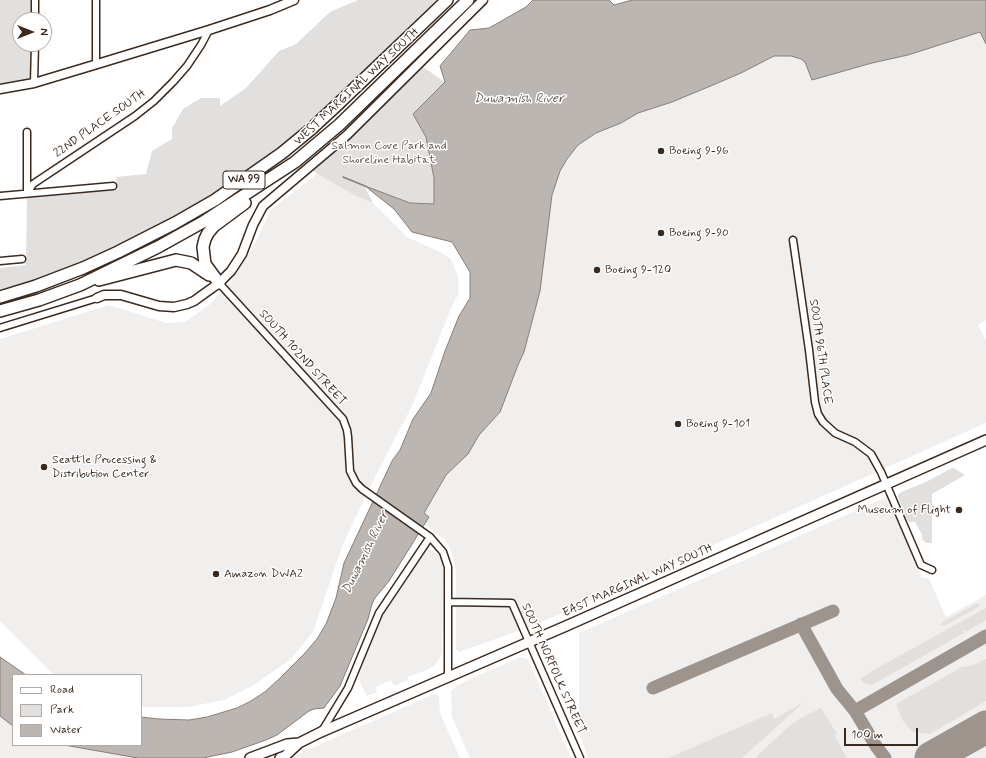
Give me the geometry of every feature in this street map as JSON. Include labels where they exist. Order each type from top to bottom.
[{"type":"highway","name":"WEST MARGINAL WAY SOUTH","points":[[0,297],[36,286],[90,265],[175,224],[215,200],[282,153],[310,130],[447,0]]},
{"type":"highway","name":"WEST MARGINAL WAY SOUTH","points":[[0,311],[39,300],[80,285],[158,247],[203,222],[295,162],[339,125],[468,0]]},
{"type":"highway","points":[[219,283],[205,264],[203,247],[208,233],[214,226],[295,162]]},
{"type":"highway","points":[[80,285],[166,261],[176,260],[191,263],[219,283]]},
{"type":"main road","name":"EAST MARGINAL WAY SOUTH","points":[[280,758],[285,756],[299,743],[322,732],[986,440]]},
{"type":"main road","name":"EAST MARGINAL WAY SOUTH","points":[[250,758],[287,744],[299,743]]},
{"type":"street","points":[[35,0],[35,12]]},
{"type":"street","points":[[96,0],[96,65]]},
{"type":"street","points":[[0,89],[34,83],[96,65],[270,10],[294,0]]},
{"type":"street","points":[[0,328],[104,295],[121,295],[159,306],[174,307],[194,301],[219,283],[230,271],[242,254],[253,225],[263,206],[347,135],[483,0]]},
{"type":"street","name":"22ND PLACE SOUTH","points":[[27,193],[33,184],[129,120],[154,101],[187,66],[209,30]]},
{"type":"street","points":[[34,83],[35,52]]},
{"type":"street","points":[[27,132],[27,193]]},
{"type":"street","points":[[0,196],[113,186]]},
{"type":"street","name":"SOUTH 96TH PLACE","points":[[793,240],[815,402],[818,414],[823,422],[835,433],[855,442],[867,450],[875,461],[921,565],[932,570]]},
{"type":"street","points":[[0,261],[22,259]]},
{"type":"street","name":"SOUTH 102ND STREET","points":[[219,283],[338,413],[347,430],[350,471],[356,483],[430,537],[443,552],[447,562],[448,676]]},
{"type":"street","points":[[322,732],[351,682],[379,613],[430,537]]},
{"type":"street","name":"SOUTH NORFOLK STREET","points":[[448,602],[512,603],[580,758]]},
{"type":"shaded area","points":[[980,32],[986,44],[986,320],[978,325],[986,340],[986,423],[535,625],[459,652],[456,649],[456,573],[454,559],[449,546],[444,539],[424,524],[429,517],[424,513],[446,475],[468,454],[479,435],[500,412],[524,352],[547,236],[552,195],[560,171],[578,145],[596,133],[621,123],[638,113],[672,102],[713,85],[774,56],[791,56],[801,59],[805,62],[812,80],[872,63],[908,55]]},
{"type":"shaded area","points":[[317,174],[354,195],[373,203],[407,237],[440,252],[451,259],[458,276],[459,293],[451,308],[413,404],[376,475],[343,544],[313,632],[291,659],[254,685],[224,700],[188,707],[142,707],[142,674],[53,674],[0,621],[0,339],[109,305],[166,323],[185,322],[209,305],[230,283],[250,252],[272,209]]},
{"type":"shaded area","points":[[887,497],[922,577],[929,579],[946,617],[986,595],[986,758],[588,758],[576,725],[579,725],[579,633]]},
{"type":"shaded area","points":[[427,548],[438,555],[442,561],[443,568],[442,653],[434,666],[407,677],[408,680],[394,686],[391,680],[376,687],[377,692],[367,696],[358,678],[382,617]]},
{"type":"shaded area","points":[[520,657],[528,659],[571,758],[470,758],[452,717],[451,691],[457,685]]},
{"type":"shaded area","points":[[434,694],[439,696],[440,713],[460,758],[289,758]]},
{"type":"shaded area","points":[[0,716],[12,725],[12,746],[70,746],[138,758],[0,758]]},
{"type":"green space","points":[[0,0],[34,0],[34,12],[12,12],[12,52],[34,52],[34,68],[31,76],[26,80],[0,85]]},
{"type":"green space","points":[[358,0],[437,0],[305,125],[277,148],[211,194],[172,217],[80,262],[34,280],[0,290],[0,268],[26,265],[27,198],[117,190],[116,177],[146,174],[152,151],[172,139],[172,128],[183,109],[201,98],[220,98],[220,106],[246,88],[279,51],[296,44],[330,12]]},
{"type":"green space","name":"Salmon Cove Park and Shoreline Habitat","points":[[423,67],[445,82],[413,114],[426,137],[434,178],[434,204],[410,203],[365,187],[373,203],[354,195],[317,174],[312,169]]},
{"type":"green space","points":[[952,468],[965,475],[932,494],[932,543],[926,543],[922,539],[922,535],[915,522],[909,522],[907,520],[898,497],[898,493],[900,494],[901,492],[926,482]]},
{"type":"green space","points":[[978,603],[980,606],[946,625],[939,626],[941,623]]},
{"type":"green space","points":[[986,608],[986,620],[966,632],[965,630],[963,631],[964,633],[872,685],[864,683],[860,678],[867,675]]},
{"type":"green space","points":[[986,659],[986,701],[930,734],[913,732],[903,721],[896,704],[962,667],[971,666]]},
{"type":"green space","points":[[804,702],[742,758],[668,758],[772,713],[774,719]]},
{"type":"green space","points":[[821,708],[837,734],[834,735],[847,758],[755,758],[787,728],[799,719]]},
{"type":"water","name":"Duwamish River","points":[[533,0],[609,0],[614,5],[632,0],[986,0],[986,44],[980,32],[908,55],[872,63],[812,80],[805,62],[801,59],[791,56],[774,56],[713,85],[672,102],[638,113],[621,123],[596,133],[578,145],[560,171],[552,195],[540,291],[524,352],[500,412],[479,435],[468,454],[446,475],[424,513],[429,517],[389,581],[375,598],[368,619],[340,686],[324,708],[309,711],[277,735],[266,740],[232,752],[203,758],[138,758],[70,746],[142,746],[142,717],[189,720],[207,717],[237,708],[266,691],[305,653],[317,639],[326,624],[336,598],[344,563],[392,461],[400,450],[413,419],[431,393],[459,316],[470,298],[470,272],[452,242],[412,232],[394,209],[365,186],[410,203],[434,204],[434,178],[426,137],[413,114],[445,82],[440,66],[470,30],[489,28],[526,7]]},
{"type":"water","points":[[0,657],[25,674],[12,674],[12,725],[0,716]]},
{"type":"waterway","points":[[343,177],[365,186]]},
{"type":"taxiway","points":[[653,688],[833,611]]},
{"type":"taxiway","points":[[801,624],[837,689],[855,711],[885,758]]},
{"type":"taxiway","points":[[855,711],[986,636]]},
{"type":"runway","points":[[931,758],[986,727]]},
{"type":"place","name":"Boeing 9-96","points":[[661,151]]},
{"type":"place","name":"Boeing 9-90","points":[[661,233]]},
{"type":"place","name":"Boeing 9-120","points":[[597,270]]},
{"type":"place","name":"Boeing 9-101","points":[[678,424]]},
{"type":"place","name":"Seattle Processing & Distribution Center","points":[[44,467]]},
{"type":"place","name":"Museum of Flight","points":[[959,510]]},
{"type":"place","name":"Amazon DWA2","points":[[216,574]]}]
